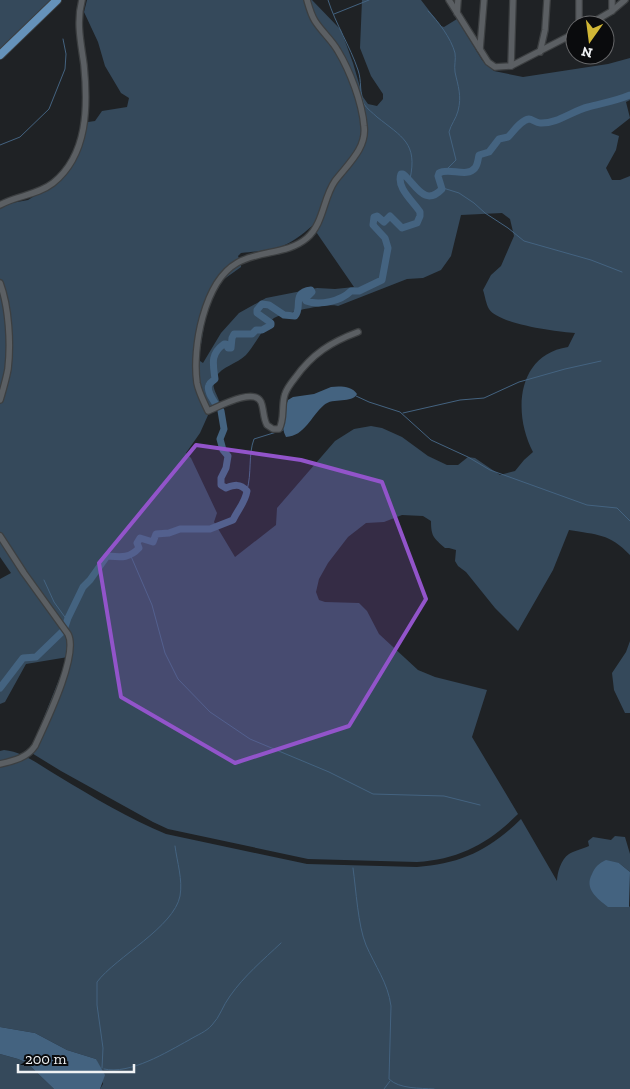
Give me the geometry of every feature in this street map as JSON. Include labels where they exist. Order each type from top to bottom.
[{"type":"main road","points":[[0,55],[57,0]]},
{"type":"street","points":[[0,205],[13,199],[32,195],[53,183],[75,155],[80,144],[85,99],[79,24],[82,0]]},
{"type":"street","points":[[307,0],[314,20],[337,50],[352,81],[364,126],[362,145],[331,188],[316,229],[308,237],[292,247],[237,263],[220,277],[212,290],[203,318],[197,348],[196,370],[198,386],[208,411],[238,399],[254,396],[260,400],[267,426],[278,429],[282,424],[283,401],[288,387],[308,360],[328,346],[358,332]]},
{"type":"street","points":[[448,0],[492,66],[501,68],[511,66],[565,38]]},
{"type":"street","points":[[457,13],[458,0]]},
{"type":"street","points":[[480,49],[484,0]]},
{"type":"street","points":[[511,66],[513,0]]},
{"type":"street","points":[[540,52],[546,24],[547,0]]},
{"type":"street","points":[[579,15],[580,0]]},
{"type":"street","points":[[612,0],[612,11]]},
{"type":"street","points":[[605,15],[625,0]]},
{"type":"street","points":[[0,283],[7,319],[9,354],[8,372],[0,400]]},
{"type":"street","points":[[0,536],[68,634],[71,647],[65,674],[35,746],[28,754],[16,760],[0,764]]},
{"type":"highlighted area","points":[[196,445],[301,460],[382,482],[426,599],[349,726],[235,763],[121,697],[99,563]]},
{"type":"shaded area","points":[[0,0],[53,0],[0,53]]},
{"type":"shaded area","points":[[87,0],[312,0],[341,30],[363,97],[368,104],[377,106],[383,99],[383,94],[371,76],[360,48],[362,0],[421,0],[441,26],[444,27],[457,19],[482,60],[494,71],[523,77],[601,65],[615,65],[615,62],[630,58],[630,100],[626,102],[630,118],[611,133],[619,136],[616,150],[606,168],[612,180],[620,180],[630,176],[630,555],[616,543],[602,536],[569,530],[553,570],[518,631],[495,608],[466,572],[458,566],[455,561],[456,550],[445,548],[436,539],[432,531],[431,521],[423,516],[402,515],[384,522],[366,523],[348,537],[328,563],[319,579],[316,592],[319,600],[325,602],[359,603],[367,611],[379,634],[418,670],[435,677],[487,690],[472,737],[518,814],[495,834],[472,848],[446,857],[417,862],[308,859],[168,829],[30,752],[68,657],[26,664],[5,702],[0,704],[0,579],[11,573],[0,557],[0,208],[6,204],[28,200],[57,182],[78,155],[88,122],[95,121],[102,111],[127,107],[129,98],[121,93],[105,66],[98,42],[84,12]],"holes":[[[502,213],[510,219],[514,236],[501,266],[491,275],[483,290],[489,309],[504,319],[516,323],[575,333],[568,347],[551,352],[538,361],[529,374],[524,388],[522,404],[523,421],[533,452],[515,471],[500,475],[475,458],[468,457],[458,465],[447,465],[428,456],[402,437],[382,428],[371,426],[354,429],[335,441],[277,508],[276,525],[235,557],[214,522],[217,513],[191,458],[186,453],[200,433],[209,413],[220,404],[213,385],[218,374],[246,355],[274,318],[286,313],[326,305],[338,306],[407,279],[423,278],[441,270],[451,256],[461,215]],[[312,226],[354,287],[317,288],[266,298],[239,313],[221,333],[203,363],[200,361],[199,357],[207,307],[220,282],[241,267],[238,256],[241,253],[280,247],[295,240]]]},
{"type":"shaded area","points":[[331,387],[349,388],[357,394],[351,399],[332,401],[324,405],[303,429],[293,436],[286,437],[283,423],[288,400],[293,397],[314,394]]},
{"type":"shaded area","points":[[630,641],[630,713],[625,713],[614,690],[612,673],[626,652]]},
{"type":"shaded area","points":[[4,750],[26,756],[84,792],[138,822],[166,834],[307,864],[417,867],[447,863],[474,854],[486,847],[521,819],[557,881],[559,870],[566,856],[589,846],[588,841],[593,837],[611,840],[615,836],[625,837],[630,854],[630,872],[619,863],[630,906],[630,1089],[100,1089],[103,1084],[96,1059],[67,1050],[35,1033],[0,1027],[0,751]]},
{"type":"shaded area","points":[[606,860],[619,863],[630,872],[629,907],[608,907],[596,897],[591,889],[590,879],[593,872],[601,862]]},
{"type":"shaded area","points":[[0,1027],[35,1033],[67,1050],[96,1059],[105,1075],[100,1089],[54,1089],[27,1063],[0,1054]]},
{"type":"shaded area","points":[[0,1054],[27,1063],[54,1089],[0,1089]]},
{"type":"waterway","points":[[328,0],[358,70],[364,104],[401,136],[410,149],[412,157],[410,179]]},
{"type":"waterway","points":[[334,14],[369,0]]},
{"type":"waterway","points":[[428,11],[444,30],[453,47],[459,91],[458,111],[449,132],[456,160],[445,171]]},
{"type":"waterway","points":[[0,145],[20,137],[49,109],[65,69],[66,54],[63,39]]},
{"type":"waterway","points":[[217,406],[208,387],[215,379],[214,356],[224,344],[231,348],[234,334],[252,334],[256,330],[262,330],[271,325],[271,323],[257,313],[262,304],[269,305],[284,315],[295,316],[299,297],[305,291],[311,290],[312,292],[305,299],[306,301],[324,303],[336,300],[351,291],[359,291],[382,280],[388,248],[385,238],[373,225],[374,217],[377,216],[384,222],[390,216],[402,228],[417,223],[420,216],[420,212],[403,189],[400,179],[401,174],[425,195],[436,194],[442,189],[438,176],[439,173],[443,171],[472,171],[477,165],[479,155],[489,152],[499,139],[508,137],[526,120],[530,119],[546,123],[582,109],[630,95]]},
{"type":"waterway","points":[[443,188],[459,193],[524,241],[591,260],[622,272]]},
{"type":"waterway","points":[[403,413],[460,400],[484,398],[519,382],[601,361]]},
{"type":"waterway","points":[[356,396],[400,412],[431,440],[468,457],[490,470],[587,505],[617,508],[630,521]]},
{"type":"waterway","points":[[0,688],[23,658],[36,657],[64,630],[83,587],[107,556],[116,557],[132,554],[139,548],[137,543],[140,538],[153,542],[156,534],[169,533],[180,529],[210,529],[233,520],[243,503],[247,491],[239,486],[226,488],[221,485],[221,478],[226,468],[228,456],[223,450],[220,439],[224,429],[221,411]]},
{"type":"waterway","points":[[247,490],[254,439],[283,430]]},
{"type":"waterway","points":[[130,554],[152,605],[165,653],[178,679],[210,712],[250,739],[329,772],[373,794],[444,796],[480,805]]},
{"type":"waterway","points":[[44,580],[54,602],[67,620]]},
{"type":"waterway","points":[[102,1068],[103,1048],[97,1005],[97,982],[117,962],[156,930],[175,908],[180,896],[181,884],[175,846]]},
{"type":"waterway","points":[[353,868],[363,937],[384,982],[391,1006],[389,1079],[398,1085],[434,1089]]},
{"type":"waterway","points":[[104,1069],[114,1070],[137,1066],[207,1030],[215,1022],[241,982],[281,943]]},
{"type":"waterway","points":[[384,1089],[390,1081]]}]
